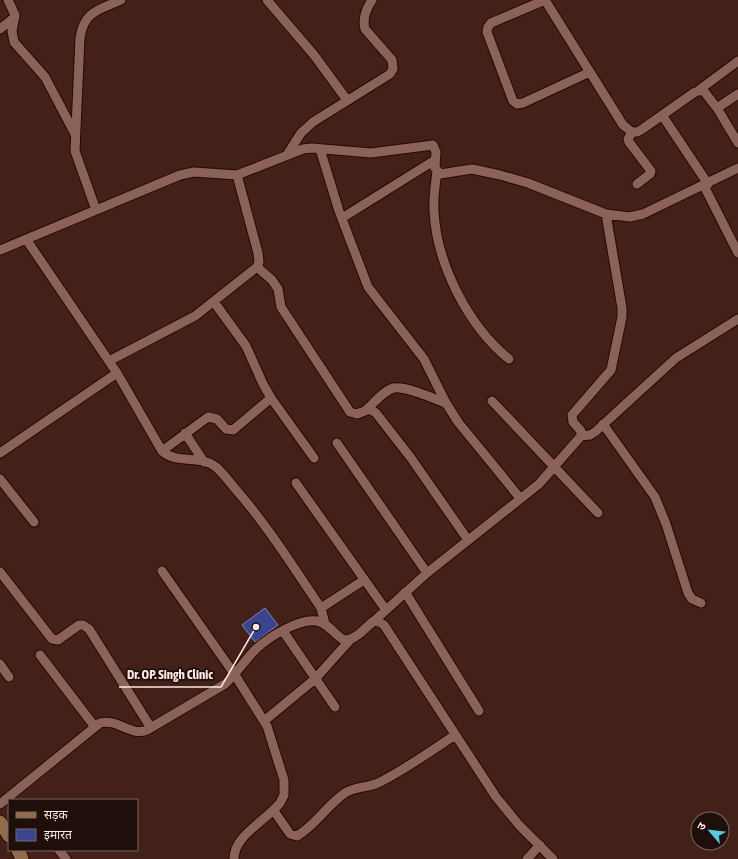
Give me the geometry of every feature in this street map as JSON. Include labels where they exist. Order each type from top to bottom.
[{"type":"street","points":[[8,0],[15,17],[12,31],[14,42],[45,77],[76,135]]},
{"type":"street","points":[[96,210],[76,155],[80,38],[83,25],[89,15],[121,0]]},
{"type":"street","points":[[267,0],[314,55],[347,100]]},
{"type":"street","points":[[287,156],[306,128],[347,100],[390,74],[393,69],[392,60],[365,29],[364,15],[372,0]]},
{"type":"street","points":[[590,72],[523,103],[517,104],[513,101],[487,32],[488,26],[491,23],[545,0],[590,72],[622,125],[632,132],[641,130],[738,61]]},
{"type":"street","points":[[0,29],[15,17]]},
{"type":"street","points":[[699,90],[706,93],[738,143]]},
{"type":"street","points":[[717,108],[738,94]]},
{"type":"street","points":[[662,115],[706,185],[738,253]]},
{"type":"street","points":[[632,132],[628,139],[651,171],[650,174],[637,184]]},
{"type":"street","points":[[0,250],[187,173],[237,175],[303,149],[371,153],[433,145],[436,152],[435,160],[437,172],[434,212],[442,250],[451,281],[487,338],[509,358]]},
{"type":"street","points":[[320,149],[342,218],[368,287],[424,359],[446,403],[458,422],[520,498]]},
{"type":"street","points":[[342,218],[435,160]]},
{"type":"street","points":[[437,172],[443,174],[472,169],[512,178],[606,214],[630,216],[643,214],[706,185],[738,168]]},
{"type":"street","points":[[109,361],[186,321],[214,302],[256,267],[259,262],[258,253],[237,175]]},
{"type":"street","points":[[582,436],[581,431],[572,422],[572,415],[611,370],[622,317],[622,308],[606,214]]},
{"type":"street","points":[[26,239],[117,373],[162,451],[175,459],[204,462],[216,467],[260,517],[321,608],[325,624]]},
{"type":"street","points":[[256,267],[276,285],[281,307],[350,412],[357,414],[367,409],[388,391],[395,388],[446,403]]},
{"type":"street","points":[[214,302],[246,346],[271,398],[314,458]]},
{"type":"street","points":[[264,721],[315,679],[350,640],[374,621],[427,573],[539,484],[582,436],[590,435],[676,358],[737,322]]},
{"type":"street","points":[[0,453],[117,373]]},
{"type":"street","points":[[162,451],[208,417],[217,419],[226,430],[234,430],[271,398]]},
{"type":"street","points":[[492,401],[556,466],[598,513]]},
{"type":"street","points":[[367,409],[373,410],[411,458],[468,540]]},
{"type":"street","points":[[603,424],[656,497],[672,539],[688,593],[692,598],[701,603]]},
{"type":"street","points":[[185,433],[204,462]]},
{"type":"street","points":[[337,443],[427,573]]},
{"type":"street","points":[[0,479],[34,522]]},
{"type":"street","points":[[296,483],[386,610]]},
{"type":"street","points":[[162,570],[235,675],[264,721],[284,780],[284,795],[274,811],[243,838],[234,853],[234,859]]},
{"type":"street","points":[[0,572],[52,639],[58,640],[79,625],[83,625],[88,629],[151,728]]},
{"type":"street","points":[[321,608],[364,580]]},
{"type":"street","points":[[405,592],[479,711]]},
{"type":"street","points":[[5,801],[95,727],[106,722],[114,722],[134,732],[140,733],[151,728],[225,684],[235,675],[256,649],[283,631],[300,622],[317,621],[325,624],[340,638],[350,640]]},
{"type":"street","points":[[374,621],[380,622],[384,625],[502,806],[553,859]]},
{"type":"street","points":[[283,631],[335,707]]},
{"type":"street","points":[[40,655],[95,727]]},
{"type":"street","points":[[0,664],[9,677]]},
{"type":"street","points":[[274,811],[290,834],[297,836],[309,828],[330,805],[345,794],[357,788],[371,786],[381,782],[455,735]]},
{"type":"street","points":[[0,822],[8,834]]},
{"type":"street","points":[[527,859],[540,846]]},
{"type":"street","points":[[60,851],[66,859]]},
{"type":"building","points":[[265,608],[278,625],[255,642],[242,625]]},
{"type":"place","name":"Dr. OP. Singh Clinic","points":[[256,627]]}]
